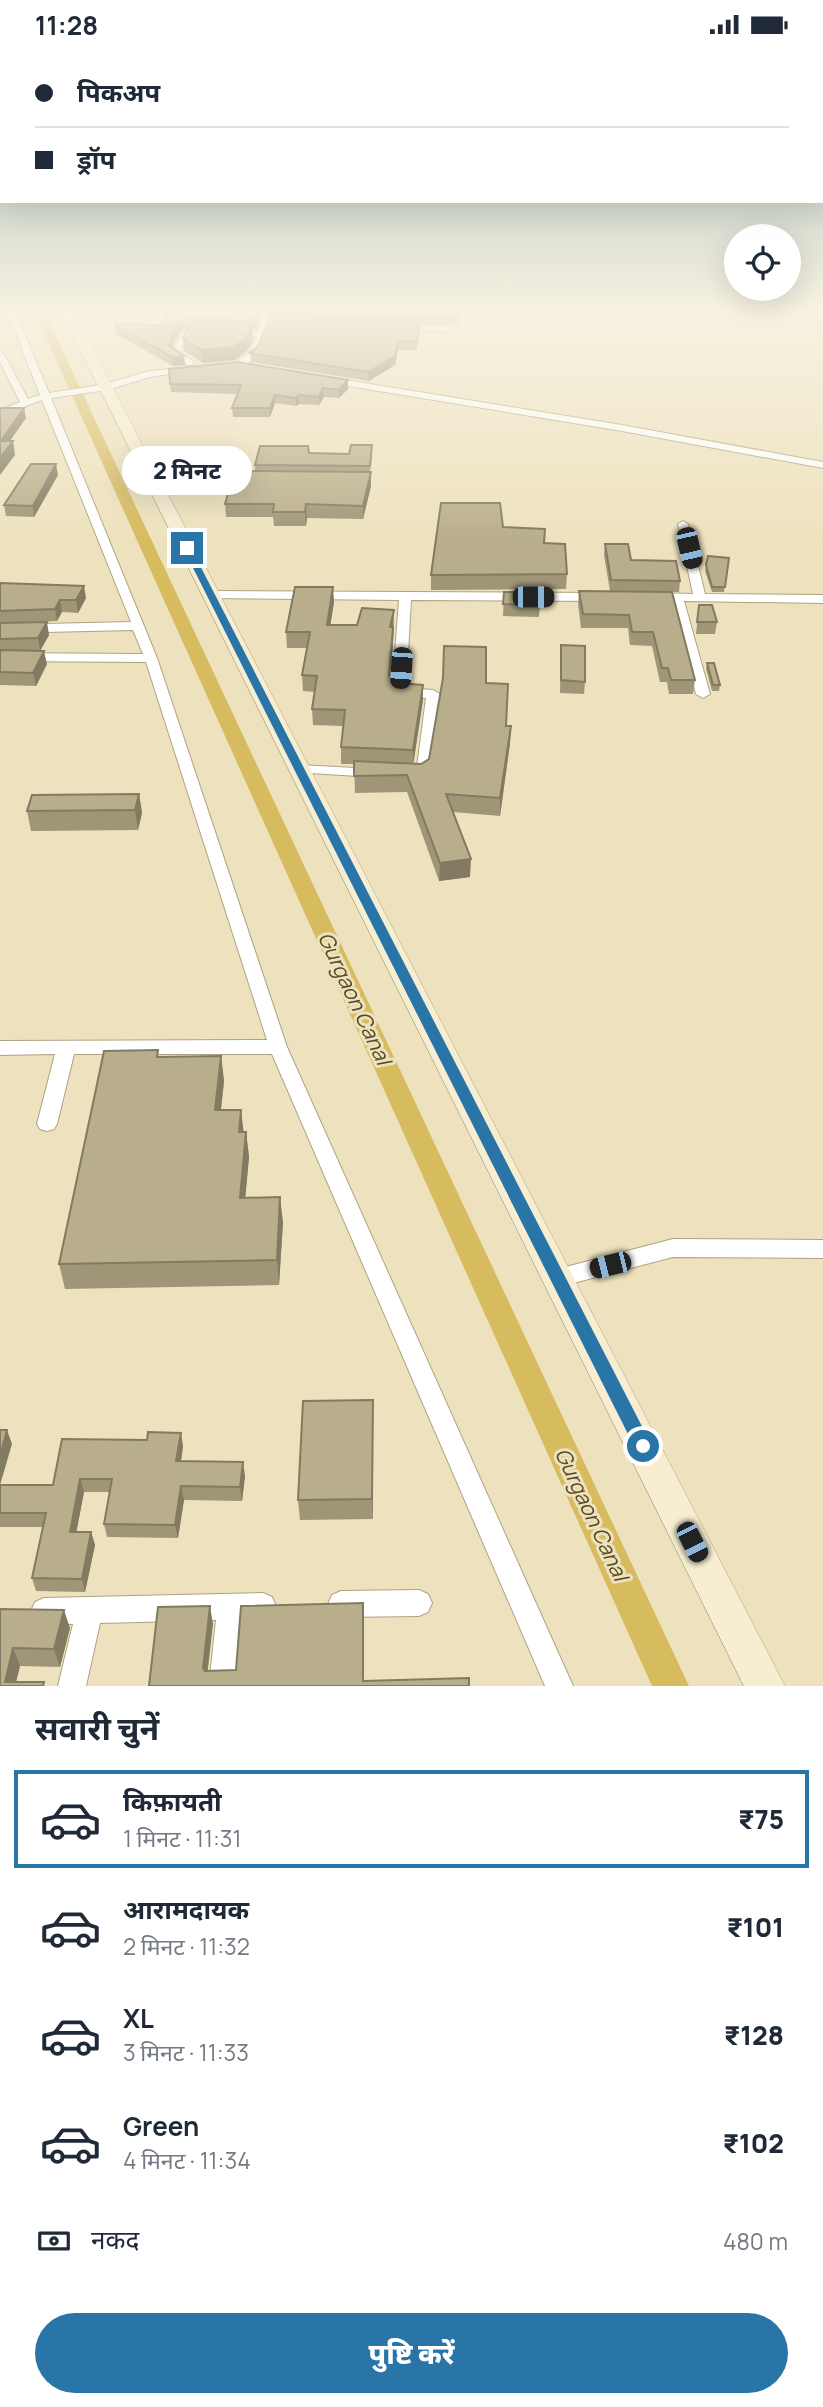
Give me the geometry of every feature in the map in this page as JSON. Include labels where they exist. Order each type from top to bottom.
[{"type":"street","points":[[17,387],[26,405]]},
{"type":"street","points":[[48,387],[151,658],[278,1047],[559,1686]]},
{"type":"street","points":[[0,413],[52,395],[102,387]]},
{"type":"street","points":[[372,387],[622,428],[823,465]]},
{"type":"street","points":[[96,389],[153,479],[765,1686]]},
{"type":"street","points":[[153,479],[277,479]]},
{"type":"street","points":[[683,524],[700,598]]},
{"type":"street","points":[[211,595],[607,597]]},
{"type":"street","points":[[299,769],[421,774],[433,694],[399,692],[405,596]]},
{"type":"street","points":[[634,597],[823,599]]},
{"type":"street","points":[[677,597],[703,694]]},
{"type":"street","points":[[0,629],[138,626]]},
{"type":"street","points":[[0,657],[151,658]]},
{"type":"street","points":[[0,1048],[278,1047]]},
{"type":"street","points":[[47,1124],[66,1048]]},
{"type":"street","points":[[558,1278],[673,1248],[823,1249]]},
{"type":"street","points":[[311,1605],[419,1603]]},
{"type":"street","points":[[25,1611],[89,1612],[284,1606]]},
{"type":"street","points":[[223,1686],[230,1607]]},
{"type":"street","points":[[72,1686],[89,1612]]},
{"type":"building","points":[[240,387],[341,387],[339,390],[323,388],[319,397],[275,395],[270,408],[232,408]]},
{"type":"building","points":[[0,408],[24,408],[1,441],[0,441]]},
{"type":"building","points":[[0,441],[13,441],[0,458]]},
{"type":"building","points":[[351,445],[372,445],[370,466],[255,465],[260,446],[308,446],[309,453],[349,454]]},
{"type":"building","points":[[31,464],[56,464],[33,506],[4,505]]},
{"type":"building","points":[[252,471],[371,472],[363,506],[306,504],[305,512],[273,512],[274,504],[225,504],[232,479],[250,479]]},
{"type":"building","points":[[441,503],[500,503],[503,527],[545,529],[544,543],[565,544],[567,574],[431,575]]},
{"type":"building","points":[[605,544],[628,544],[631,560],[676,561],[680,581],[611,580]]},
{"type":"building","points":[[708,556],[729,558],[725,587],[712,587],[706,565]]},
{"type":"building","points":[[0,583],[84,586],[76,600],[60,600],[55,609],[0,611]]},
{"type":"building","points":[[295,587],[333,587],[327,625],[357,625],[362,608],[394,610],[390,627],[393,627],[389,676],[399,683],[423,685],[413,750],[341,747],[345,710],[312,709],[317,676],[302,675],[310,632],[286,632]]},
{"type":"building","points":[[579,591],[672,592],[695,680],[671,680],[668,668],[662,668],[653,632],[632,632],[629,615],[583,614]]},
{"type":"building","points":[[504,592],[540,592],[540,605],[503,604]]},
{"type":"building","points":[[699,605],[712,605],[717,622],[697,622]]},
{"type":"building","points":[[47,622],[38,638],[0,639],[0,623]]},
{"type":"building","points":[[561,645],[585,646],[585,682],[561,680]]},
{"type":"building","points":[[444,646],[486,647],[486,683],[508,684],[506,726],[511,726],[500,798],[446,794],[471,859],[440,863],[407,775],[354,776],[354,761],[421,764],[429,759],[443,678]]},
{"type":"building","points":[[0,650],[44,651],[33,673],[0,672]]},
{"type":"building","points":[[707,663],[714,663],[720,685],[713,685]]},
{"type":"building","points":[[139,794],[135,810],[27,811],[32,795]]},
{"type":"building","points":[[158,1050],[157,1057],[221,1056],[215,1110],[241,1110],[239,1132],[246,1132],[240,1198],[280,1197],[277,1260],[59,1264],[104,1051]]},
{"type":"building","points":[[373,1400],[372,1499],[298,1500],[303,1401]]},
{"type":"building","points":[[0,1430],[7,1430],[0,1456]]},
{"type":"building","points":[[148,1432],[181,1433],[176,1461],[243,1462],[240,1487],[181,1486],[175,1525],[104,1524],[112,1479],[80,1479],[70,1532],[91,1532],[82,1579],[32,1578],[46,1513],[0,1513],[0,1485],[53,1485],[62,1439],[147,1440]]},
{"type":"building","points":[[363,1603],[363,1681],[469,1678],[469,1686],[149,1686],[158,1607],[210,1606],[203,1668],[205,1671],[236,1670],[241,1606]]},
{"type":"building","points":[[0,1609],[64,1610],[54,1649],[13,1648],[5,1682],[44,1682],[43,1686],[0,1686]]},
{"type":"waterway","name":"Gurgaon Canal","points":[[74,387],[671,1686]]},
{"type":"route","points":[[187,548],[643,1446]]}]
